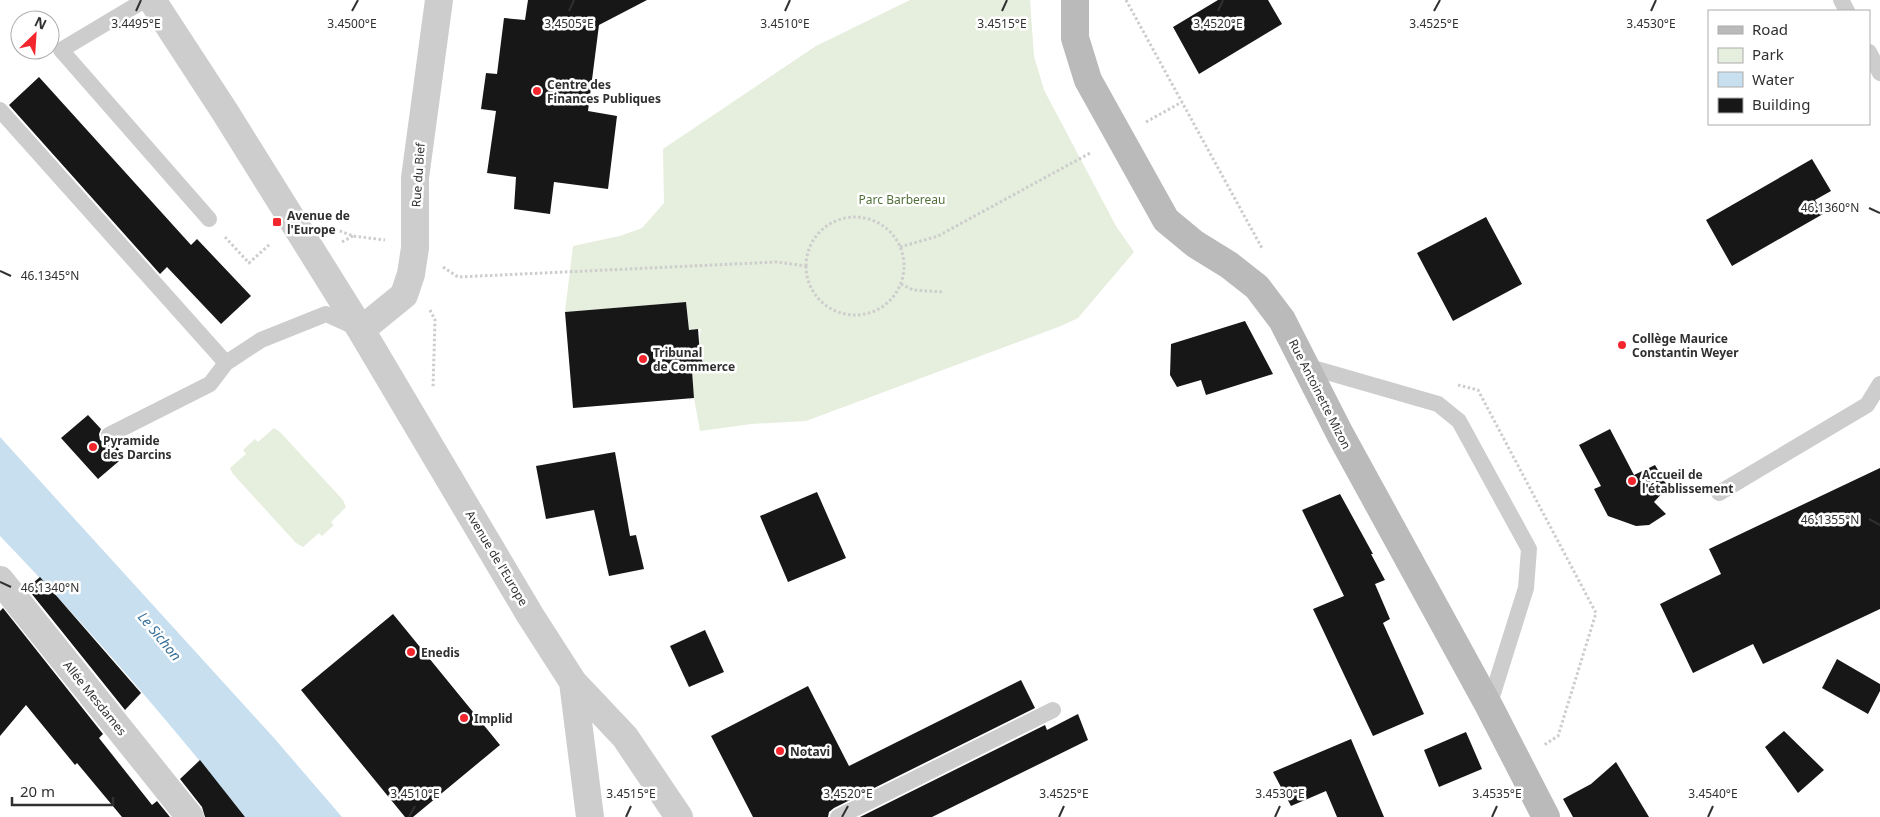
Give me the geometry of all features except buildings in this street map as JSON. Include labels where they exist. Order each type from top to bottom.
[{"type":"main road","name":"Rue Antoinette Mizon","points":[[1075,0],[1075,38],[1088,80],[1166,220],[1195,244],[1229,265],[1257,287],[1282,320],[1340,434],[1489,706],[1546,817]]},
{"type":"street","name":"Avenue de l'Europe","points":[[152,0],[225,112],[361,330],[530,615],[574,682],[625,737],[679,817]]},
{"type":"street","name":"Rue du Bief","points":[[361,330],[404,295],[411,274],[415,248],[415,178],[439,0]]},
{"type":"street","name":"Allée Mesdames","points":[[0,580],[190,817]]},
{"type":"street","name":"Avenue de l'Europe","points":[[574,682],[590,817]]},
{"type":"street","points":[[585,764],[593,749],[609,736],[625,737]]},
{"type":"lane","points":[[145,0],[61,50],[209,219]]},
{"type":"lane","points":[[1870,54],[1880,73]]},
{"type":"lane","points":[[0,110],[226,363]]},
{"type":"lane","points":[[109,435],[210,384],[226,363],[261,340],[326,314],[361,330]]},
{"type":"lane","points":[[1306,366],[1438,404],[1459,421],[1529,549],[1526,588],[1489,706]]},
{"type":"lane","points":[[1720,493],[1867,405],[1880,384]]},
{"type":"lane","points":[[838,817],[1053,710]]},
{"type":"path","points":[[900,247],[938,236],[1182,102]]},
{"type":"path","points":[[852,217],[873,220],[890,231],[900,247],[904,268],[901,284],[890,300],[875,311],[856,315],[837,312],[823,303],[810,286],[805,266],[809,248],[818,233],[835,220],[852,217]]},
{"type":"path","points":[[209,219],[248,263],[274,240]]},
{"type":"path","points":[[384,240],[415,248],[458,277],[777,262],[805,266]]},
{"type":"path","points":[[901,284],[913,290],[944,292]]},
{"type":"green space","name":"Parc Barbereau","points":[[910,0],[1030,0],[1034,56],[1044,90],[1116,226],[1134,252],[1078,318],[1061,326],[806,421],[751,424],[700,431],[694,398],[692,371],[707,369],[700,350],[701,329],[689,330],[686,302],[565,312],[573,246],[620,236],[642,228],[664,203],[663,149],[816,46]]},
{"type":"green space","points":[[274,428],[280,432],[343,500],[346,507],[331,522],[334,525],[322,536],[319,533],[303,547],[296,543],[233,474],[230,468],[246,454],[243,450],[255,439],[258,442]]},
{"type":"water","name":"Le Sichon","points":[[0,437],[274,738],[342,817],[245,817],[126,674],[0,536]]},
{"type":"place","name":"Centre des Finances Publiques","points":[[537,91]]},
{"type":"place","name":"Avenue de l'Europe","points":[[277,222]]},
{"type":"place","name":"Collège Maurice Constantin Weyer","points":[[1622,345]]},
{"type":"place","name":"Tribunal de Commerce","points":[[643,359]]},
{"type":"place","name":"Pyramide des Darcins","points":[[93,447]]},
{"type":"place","name":"Accueil de l'établissement","points":[[1632,481]]},
{"type":"place","name":"Enedis","points":[[411,652]]},
{"type":"place","name":"Implid","points":[[464,718]]},
{"type":"place","name":"Notavi","points":[[780,751]]}]
